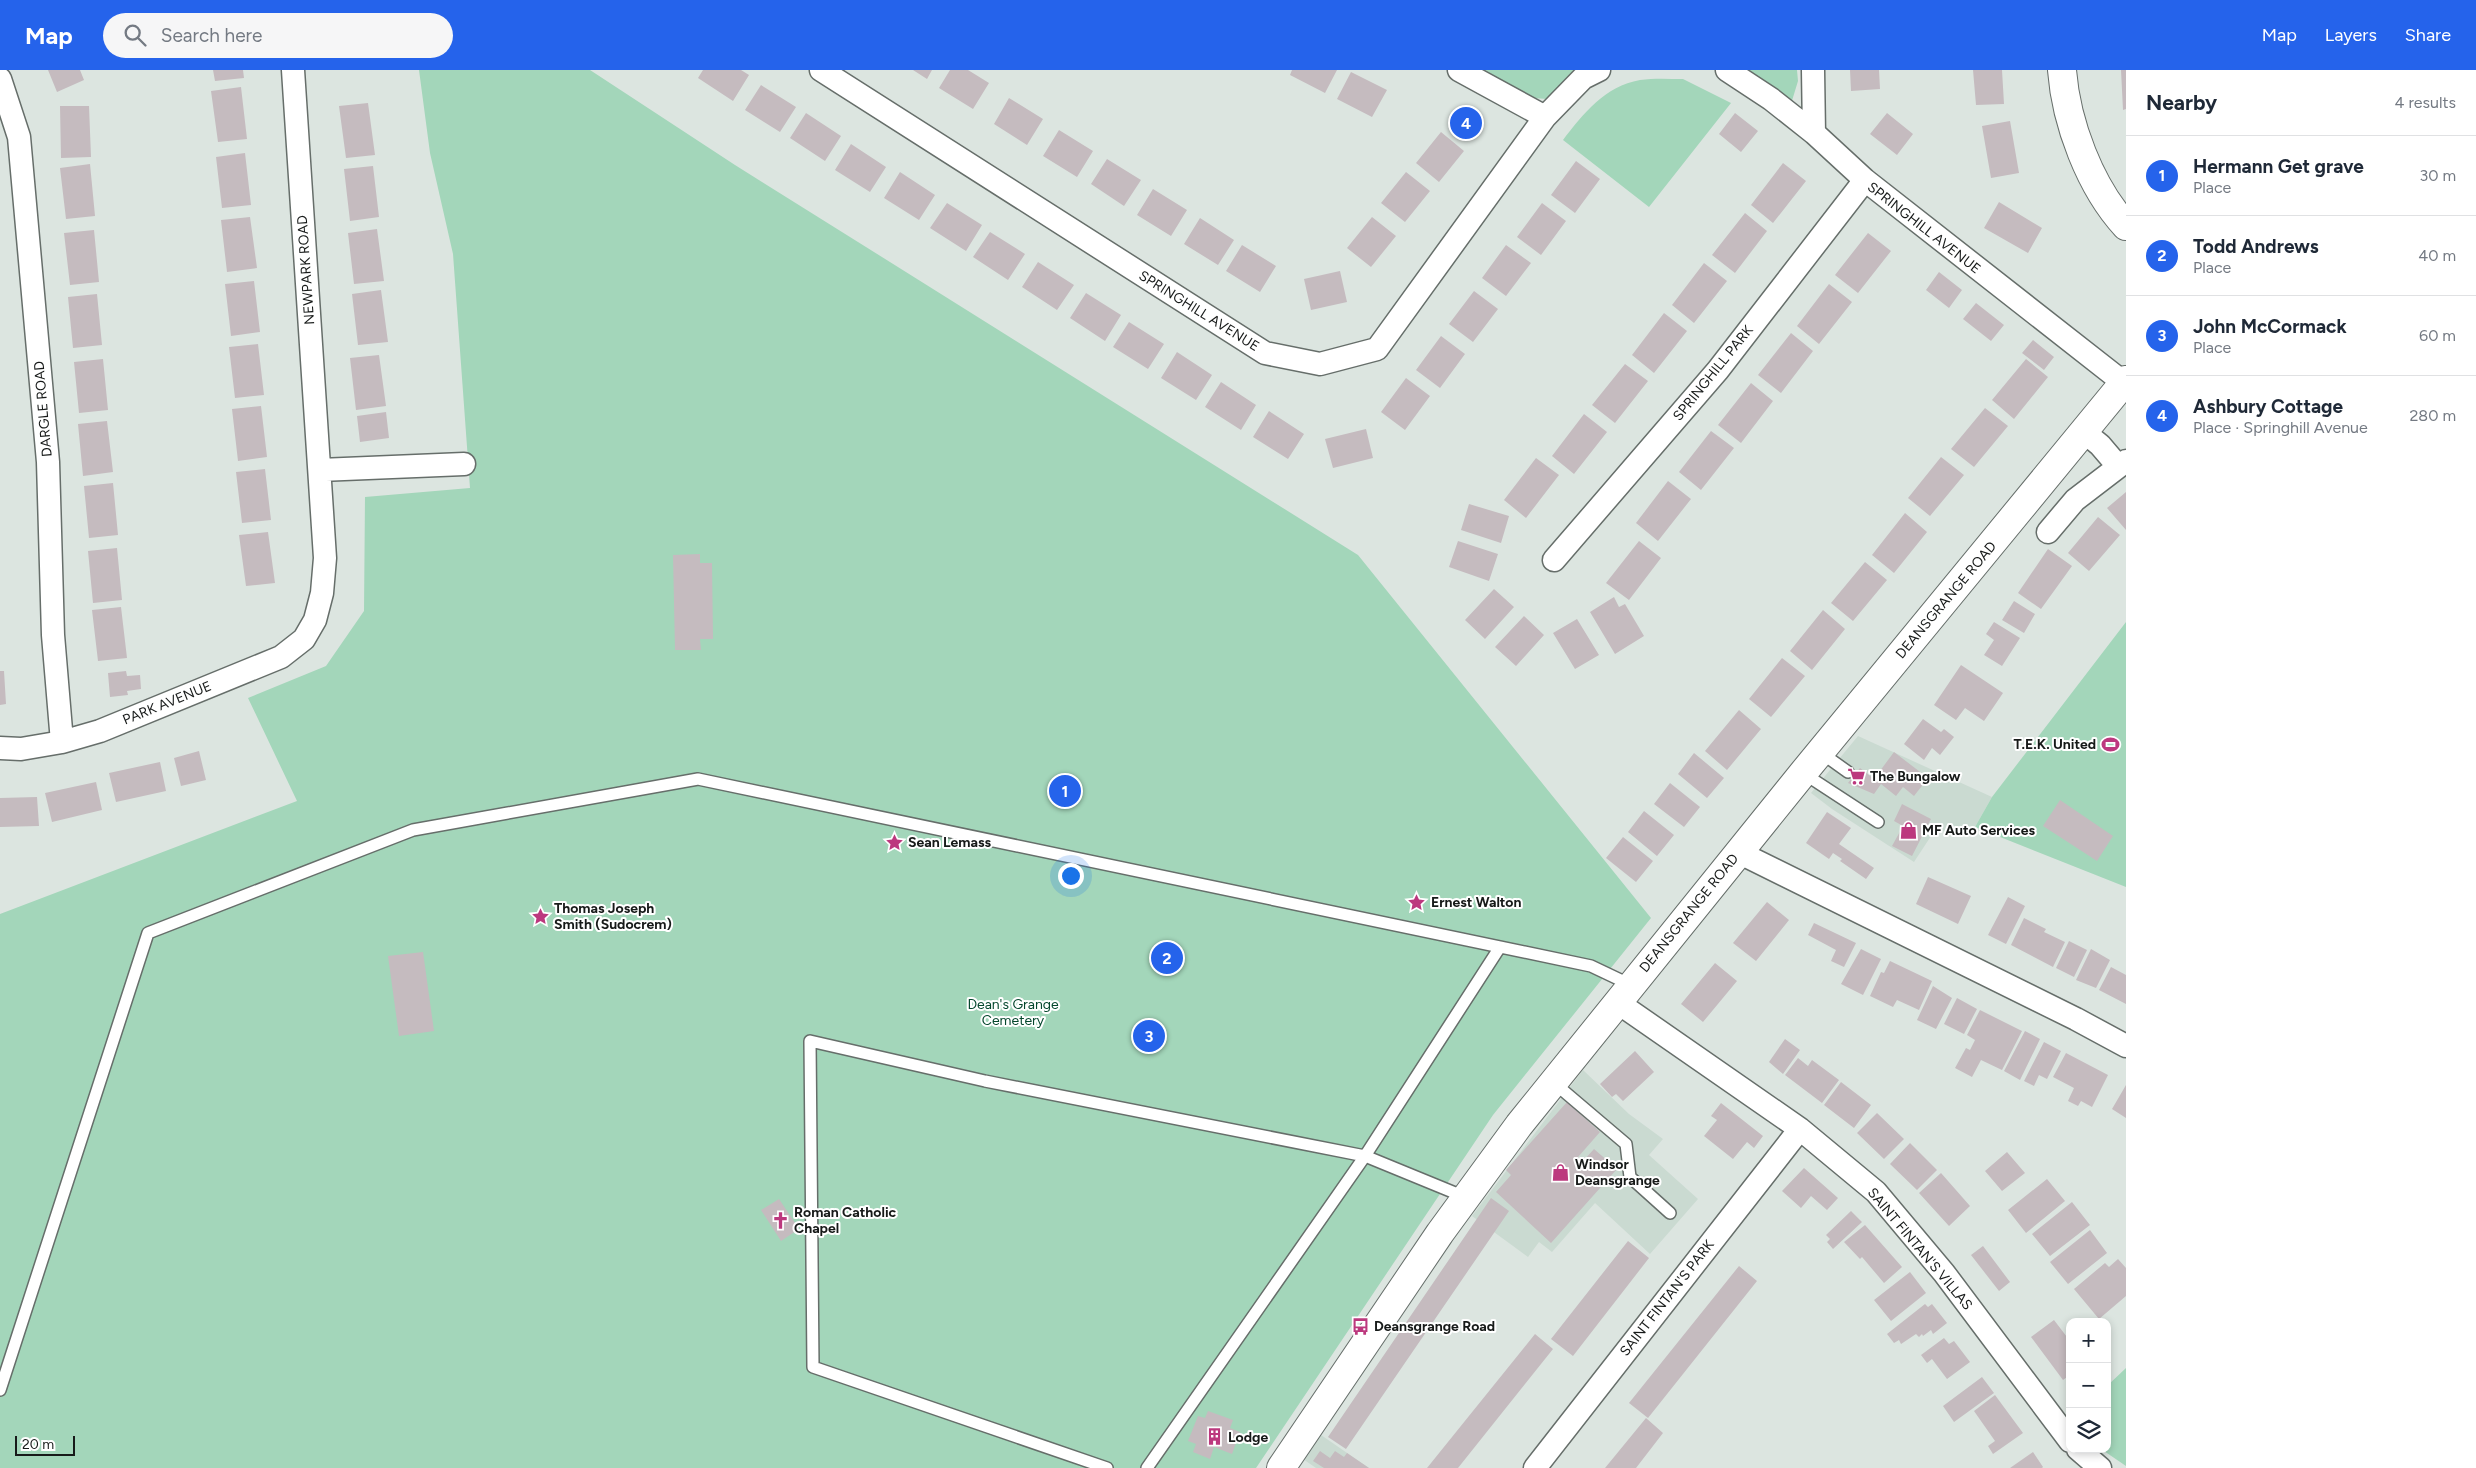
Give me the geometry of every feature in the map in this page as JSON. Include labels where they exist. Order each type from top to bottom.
[{"type":"main road","points":[[2062,70],[2074,127],[2091,176],[2111,210],[2126,226]]},
{"type":"main road","name":"DEANSGRANGE ROAD","points":[[1281,1468],[1465,1197],[1553,1082],[1803,772],[2125,381]]},
{"type":"street","name":"NEWPARK ROAD","points":[[293,70],[325,558],[322,593],[315,620]]},
{"type":"street","name":"SPRINGHILL AVENUE","points":[[820,70],[1265,353],[1320,364],[1377,349],[1545,117],[1583,78],[1599,70]]},
{"type":"street","points":[[1458,70],[1545,117]]},
{"type":"street","name":"SPRINGHILL AVENUE","points":[[1727,70],[1771,99],[1814,133],[1865,180],[2125,381]]},
{"type":"street","points":[[1812,70],[1814,133]]},
{"type":"street","name":"DARGLE ROAD","points":[[0,79],[19,137],[48,462],[53,635],[62,742]]},
{"type":"street","name":"SPRINGHILL PARK","points":[[1554,560],[1718,370],[1865,180]]},
{"type":"street","points":[[2048,532],[2075,500],[2122,463],[2084,432]]},
{"type":"street","points":[[320,470],[464,464]]},
{"type":"street","name":"PARK AVENUE","points":[[0,748],[22,748],[62,742],[100,731],[281,657],[304,639],[315,620]]},
{"type":"street","points":[[1738,852],[2076,1019],[2126,1046]]},
{"type":"street","name":"SAINT FINTAN'S VILLAS","points":[[1624,993],[1800,1129],[1876,1192],[1944,1273],[2066,1436]]},
{"type":"street","name":"SAINT FINTAN'S PARK","points":[[1535,1468],[1800,1129]]},
{"type":"street","points":[[2083,1453],[2100,1468]]},
{"type":"lane","points":[[1820,752],[1848,772]]},
{"type":"lane","points":[[1803,772],[1878,822]]},
{"type":"lane","points":[[0,1390],[148,933],[413,830],[698,779],[1591,966],[1624,993]]},
{"type":"lane","points":[[1147,1468],[1365,1156],[1500,947]]},
{"type":"lane","points":[[1107,1468],[813,1367],[810,1041],[985,1081],[1365,1156],[1465,1197]]},
{"type":"lane","points":[[1553,1082],[1626,1144],[1630,1177],[1670,1213]]},
{"type":"shaded area","points":[[1858,736],[1992,797],[1975,827],[1933,833],[1914,862],[1832,809],[1811,793]]},
{"type":"shaded area","points":[[1583,1070],[1629,1114],[1663,1139],[1649,1155],[1698,1199],[1650,1254],[1595,1203],[1552,1252],[1539,1242],[1528,1257],[1472,1216]]},
{"type":"shaded area","points":[[1321,1435],[1369,1468],[1316,1468],[1303,1459]]},
{"type":"green space","name":"Dean's Grange Cemetery","points":[[419,70],[590,70],[735,165],[1358,555],[1651,918],[1493,1115],[1256,1468],[0,1468],[0,914],[297,801],[248,698],[326,666],[364,611],[365,497],[470,488],[453,254],[430,153]]},
{"type":"green space","points":[[1483,70],[1580,70],[1547,99],[1533,98]]},
{"type":"green space","points":[[1746,70],[1797,70],[1798,81],[1791,104]]},
{"type":"green space","points":[[1683,79],[1731,103],[1649,207],[1563,140],[1587,111],[1616,88],[1640,80]]},
{"type":"green space","points":[[2126,622],[2126,887],[1975,827],[1992,797]]},
{"type":"green space","points":[[2126,1368],[2126,1466],[2107,1453],[2111,1453],[2111,1382]]},
{"type":"building","points":[[48,70],[80,70],[84,80],[57,92]]},
{"type":"building","points":[[213,70],[243,70],[244,78],[215,81]]},
{"type":"building","points":[[703,70],[741,70],[749,75],[733,101],[698,78]]},
{"type":"building","points":[[913,70],[932,70],[927,79]]},
{"type":"building","points":[[950,70],[968,70],[989,83],[973,109],[939,88]]},
{"type":"building","points":[[1292,70],[1337,70],[1325,93],[1290,75]]},
{"type":"building","points":[[1850,70],[1879,70],[1880,89],[1851,91]]},
{"type":"building","points":[[1973,70],[2002,70],[2004,104],[1976,105]]},
{"type":"building","points":[[2121,70],[2126,70],[2126,109],[2123,110]]},
{"type":"building","points":[[1351,72],[1387,90],[1372,117],[1337,99]]},
{"type":"building","points":[[761,85],[796,107],[780,132],[745,110]]},
{"type":"building","points":[[241,87],[247,139],[218,142],[211,91]]},
{"type":"building","points":[[1009,98],[1043,119],[1027,145],[994,124]]},
{"type":"building","points":[[368,103],[375,155],[346,158],[339,106]]},
{"type":"building","points":[[60,106],[89,106],[91,157],[61,158]]},
{"type":"building","points":[[1461,106],[1484,124],[1472,140],[1448,123]]},
{"type":"building","points":[[806,113],[841,136],[825,161],[790,138]]},
{"type":"building","points":[[1735,113],[1758,131],[1741,152],[1719,134]]},
{"type":"building","points":[[1887,113],[1913,134],[1897,155],[1870,134]]},
{"type":"building","points":[[2010,121],[2019,173],[1991,178],[1982,126]]},
{"type":"building","points":[[1059,130],[1093,151],[1077,177],[1043,156]]},
{"type":"building","points":[[1441,132],[1464,151],[1439,182],[1416,163]]},
{"type":"building","points":[[851,144],[886,167],[870,192],[835,170]]},
{"type":"building","points":[[245,153],[251,205],[222,208],[216,157]]},
{"type":"building","points":[[1107,159],[1141,180],[1124,206],[1091,184]]},
{"type":"building","points":[[1576,161],[1600,179],[1575,213],[1551,195]]},
{"type":"building","points":[[1783,163],[1806,181],[1773,223],[1751,205]]},
{"type":"building","points":[[90,164],[95,216],[66,219],[60,168]]},
{"type":"building","points":[[373,166],[379,217],[350,221],[344,169]]},
{"type":"building","points":[[900,172],[935,195],[919,220],[884,198]]},
{"type":"building","points":[[1406,172],[1430,191],[1405,222],[1381,203]]},
{"type":"building","points":[[1153,189],[1187,210],[1171,236],[1137,215]]},
{"type":"building","points":[[1999,202],[2042,228],[2028,253],[1984,228]]},
{"type":"building","points":[[947,203],[982,225],[966,251],[930,228]]},
{"type":"building","points":[[1542,203],[1566,221],[1541,255],[1517,237]]},
{"type":"building","points":[[1745,213],[1767,231],[1735,273],[1712,255]]},
{"type":"building","points":[[250,217],[257,268],[227,272],[221,220]]},
{"type":"building","points":[[1372,217],[1396,236],[1371,267],[1347,248]]},
{"type":"building","points":[[1200,218],[1234,240],[1218,265],[1184,244]]},
{"type":"building","points":[[377,229],[384,281],[354,284],[348,233]]},
{"type":"building","points":[[94,230],[99,282],[70,285],[64,233]]},
{"type":"building","points":[[990,232],[1025,254],[1008,280],[973,257]]},
{"type":"building","points":[[1868,233],[1891,251],[1858,293],[1835,275]]},
{"type":"building","points":[[1242,245],[1276,266],[1260,292],[1226,271]]},
{"type":"building","points":[[1506,245],[1531,263],[1506,296],[1482,278]]},
{"type":"building","points":[[1038,262],[1074,285],[1057,310],[1022,287]]},
{"type":"building","points":[[1704,263],[1727,281],[1694,323],[1672,305]]},
{"type":"building","points":[[1340,271],[1347,302],[1311,310],[1304,279]]},
{"type":"building","points":[[1939,272],[1962,290],[1949,308],[1926,290]]},
{"type":"building","points":[[254,281],[260,332],[231,336],[225,284]]},
{"type":"building","points":[[1829,284],[1852,302],[1819,344],[1797,326]]},
{"type":"building","points":[[381,290],[388,342],[358,345],[352,294]]},
{"type":"building","points":[[1474,291],[1498,309],[1473,342],[1449,324]]},
{"type":"building","points":[[1086,293],[1121,315],[1105,341],[1070,318]]},
{"type":"building","points":[[97,294],[102,345],[73,348],[68,297]]},
{"type":"building","points":[[1976,303],[2004,325],[1991,341],[1963,319]]},
{"type":"building","points":[[1664,313],[1687,331],[1654,373],[1632,355]]},
{"type":"building","points":[[1129,322],[1164,344],[1148,369],[1113,347]]},
{"type":"building","points":[[1791,333],[1813,351],[1781,393],[1758,375]]},
{"type":"building","points":[[1441,336],[1465,354],[1440,388],[1416,370]]},
{"type":"building","points":[[2033,340],[2054,357],[2044,370],[2022,353]]},
{"type":"building","points":[[258,344],[264,395],[235,398],[229,347]]},
{"type":"building","points":[[1177,352],[1212,375],[1196,400],[1161,378]]},
{"type":"building","points":[[379,355],[386,406],[356,410],[350,358]]},
{"type":"building","points":[[103,359],[108,410],[79,413],[74,362]]},
{"type":"building","points":[[2026,359],[2048,377],[2014,419],[1992,400]]},
{"type":"building","points":[[1625,364],[1648,381],[1615,423],[1592,405]]},
{"type":"building","points":[[1406,378],[1430,396],[1405,430],[1381,412]]},
{"type":"building","points":[[1221,382],[1256,405],[1241,430],[1205,407]]},
{"type":"building","points":[[1751,383],[1773,401],[1741,443],[1718,425]]},
{"type":"building","points":[[261,406],[267,457],[238,461],[232,409]]},
{"type":"building","points":[[1985,408],[2008,426],[1974,467],[1951,449]]},
{"type":"building","points":[[1269,411],[1304,434],[1288,459],[1253,437]]},
{"type":"building","points":[[386,412],[389,438],[360,442],[357,416]]},
{"type":"building","points":[[1584,414],[1607,432],[1574,474],[1552,456]]},
{"type":"building","points":[[107,421],[113,472],[83,476],[78,424]]},
{"type":"building","points":[[1366,429],[1373,458],[1333,468],[1325,439]]},
{"type":"building","points":[[1711,431],[1734,448],[1701,490],[1679,472]]},
{"type":"building","points":[[1941,457],[1964,475],[1930,516],[1908,498]]},
{"type":"building","points":[[1536,458],[1559,475],[1526,518],[1504,500]]},
{"type":"building","points":[[265,469],[271,520],[242,523],[236,472]]},
{"type":"building","points":[[1668,481],[1691,499],[1658,541],[1636,523]]},
{"type":"building","points":[[113,483],[118,535],[89,538],[84,486]]},
{"type":"building","points":[[2126,492],[2126,530],[2107,508]]},
{"type":"building","points":[[1469,504],[1509,516],[1501,543],[1461,530]]},
{"type":"building","points":[[1905,513],[1927,532],[1894,573],[1872,555]]},
{"type":"building","points":[[2098,517],[2120,535],[2089,571],[2068,553]]},
{"type":"building","points":[[268,532],[275,583],[246,586],[239,535]]},
{"type":"building","points":[[1458,541],[1498,554],[1489,581],[1449,567]]},
{"type":"building","points":[[1639,541],[1661,558],[1629,600],[1606,583]]},
{"type":"building","points":[[117,548],[122,600],[93,603],[88,551]]},
{"type":"building","points":[[2048,549],[2072,566],[2041,609],[2018,593]]},
{"type":"building","points":[[700,554],[700,563],[712,563],[713,639],[700,639],[701,650],[675,650],[673,555]]},
{"type":"building","points":[[1865,562],[1887,580],[1853,621],[1831,603]]},
{"type":"building","points":[[1494,589],[1514,607],[1485,639],[1465,620]]},
{"type":"building","points":[[1614,597],[1619,607],[1625,604],[1644,636],[1615,654],[1590,612]]},
{"type":"building","points":[[2014,601],[2035,614],[2024,633],[2002,620]]},
{"type":"building","points":[[121,607],[127,658],[98,661],[92,610]]},
{"type":"building","points":[[1823,610],[1845,629],[1812,670],[1790,651]]},
{"type":"building","points":[[1524,616],[1544,635],[1516,666],[1495,647]]},
{"type":"building","points":[[1577,619],[1599,655],[1575,669],[1553,633]]},
{"type":"building","points":[[1994,622],[2020,638],[2002,666],[1984,655],[1994,640],[1986,634]]},
{"type":"building","points":[[1782,658],[1805,676],[1771,717],[1749,699]]},
{"type":"building","points":[[1961,665],[2003,693],[1984,721],[1965,708],[1956,720],[1934,705]]},
{"type":"building","points":[[0,671],[4,671],[6,704],[0,705]]},
{"type":"building","points":[[126,671],[127,676],[140,675],[141,689],[127,691],[128,695],[110,697],[108,673]]},
{"type":"building","points":[[1739,710],[1761,729],[1727,770],[1705,751]]},
{"type":"building","points":[[1923,719],[1941,732],[1944,729],[1954,737],[1940,755],[1932,748],[1924,760],[1904,744]]},
{"type":"building","points":[[199,751],[206,780],[181,786],[174,758]]},
{"type":"building","points":[[1894,752],[1928,778],[1914,796],[1903,787],[1896,796],[1881,784],[1874,794],[1848,783],[1860,768],[1874,779]]},
{"type":"building","points":[[1694,753],[1724,778],[1707,798],[1678,774]]},
{"type":"building","points":[[160,762],[166,791],[116,802],[109,773]]},
{"type":"building","points":[[96,782],[102,810],[52,822],[45,793]]},
{"type":"building","points":[[1670,783],[1700,807],[1684,827],[1654,804]]},
{"type":"building","points":[[37,797],[39,826],[0,827],[0,798]]},
{"type":"building","points":[[2060,800],[2113,836],[2097,861],[2043,826]]},
{"type":"building","points":[[1902,804],[1931,819],[1912,856],[1892,846],[1903,826],[1894,821]]},
{"type":"building","points":[[1644,811],[1674,835],[1657,856],[1628,832]]},
{"type":"building","points":[[1827,812],[1851,828],[1839,844],[1874,868],[1866,879],[1840,861],[1842,859],[1833,853],[1829,859],[1806,843]]},
{"type":"building","points":[[1623,837],[1653,861],[1636,882],[1606,858]]},
{"type":"building","points":[[1928,877],[1971,896],[1958,924],[1916,904]]},
{"type":"building","points":[[2008,897],[2025,906],[2006,944],[1988,935]]},
{"type":"building","points":[[1767,902],[1789,920],[1756,961],[1733,943]]},
{"type":"building","points":[[2024,918],[2046,929],[2044,932],[2065,942],[2053,967],[2011,945]]},
{"type":"building","points":[[1814,923],[1856,943],[1844,967],[1831,961],[1836,950],[1808,935]]},
{"type":"building","points":[[2069,941],[2087,950],[2074,977],[2056,968]]},
{"type":"building","points":[[1861,949],[1881,959],[1863,995],[1841,984]]},
{"type":"building","points":[[2091,949],[2110,960],[2096,988],[2076,980]]},
{"type":"building","points":[[423,952],[434,1031],[399,1036],[388,956]]},
{"type":"building","points":[[1890,961],[1932,981],[1919,1010],[1897,1000],[1893,1007],[1870,996],[1881,972],[1884,973]]},
{"type":"building","points":[[1715,963],[1737,981],[1703,1022],[1681,1004]]},
{"type":"building","points":[[2111,967],[2126,975],[2126,1004],[2099,990]]},
{"type":"building","points":[[1933,986],[1952,998],[1936,1029],[1917,1020]]},
{"type":"building","points":[[1957,998],[1977,1009],[1964,1034],[1944,1024]]},
{"type":"building","points":[[1980,1010],[2022,1031],[2002,1070],[1981,1060],[1972,1077],[1955,1068],[1966,1048],[1970,1050],[1975,1040],[1967,1035]]},
{"type":"building","points":[[2025,1031],[2040,1039],[2020,1080],[2004,1071]]},
{"type":"building","points":[[1785,1039],[1800,1050],[1783,1074],[1769,1062]]},
{"type":"building","points":[[2044,1042],[2061,1051],[2047,1079],[2039,1075],[2034,1086],[2024,1081]]},
{"type":"building","points":[[1635,1051],[1654,1072],[1623,1101],[1616,1094],[1612,1097],[1600,1084]]},
{"type":"building","points":[[2066,1053],[2108,1075],[2092,1107],[2081,1101],[2078,1106],[2068,1101],[2074,1088],[2053,1077]]},
{"type":"building","points":[[1798,1058],[1808,1066],[1812,1060],[1839,1080],[1822,1103],[1785,1075]]},
{"type":"building","points":[[1841,1082],[1871,1105],[1854,1128],[1824,1105]]},
{"type":"building","points":[[2126,1085],[2126,1118],[2112,1109]]},
{"type":"building","name":"Windsor Deansgrange","points":[[1567,1102],[1600,1132],[1578,1157],[1583,1161],[1594,1149],[1617,1169],[1551,1243],[1496,1192],[1511,1175],[1506,1170]]},
{"type":"building","points":[[1721,1103],[1763,1136],[1754,1148],[1747,1142],[1733,1159],[1704,1136],[1717,1120],[1711,1116]]},
{"type":"building","points":[[1877,1113],[1904,1139],[1884,1159],[1857,1133]]},
{"type":"building","points":[[1910,1143],[1937,1170],[1917,1190],[1890,1164]]},
{"type":"building","points":[[2007,1152],[2025,1173],[2002,1191],[1985,1171]]},
{"type":"building","points":[[1804,1168],[1838,1198],[1827,1210],[1811,1196],[1801,1208],[1782,1191]]},
{"type":"building","points":[[1941,1173],[1970,1206],[1949,1226],[1919,1193]]},
{"type":"building","points":[[2047,1179],[2065,1201],[2026,1233],[2008,1210]]},
{"type":"building","points":[[1491,1198],[1509,1211],[1346,1449],[1328,1437]]},
{"type":"building","name":"Roman Catholic Chapel","points":[[779,1199],[799,1229],[781,1241],[761,1210]]},
{"type":"building","points":[[2072,1202],[2090,1225],[2050,1256],[2032,1234]]},
{"type":"building","points":[[1851,1211],[1862,1222],[1833,1249],[1827,1242],[1830,1239],[1826,1235]]},
{"type":"building","points":[[1865,1225],[1902,1267],[1884,1283],[1862,1257],[1860,1259],[1844,1242]]},
{"type":"building","points":[[2090,1230],[2107,1253],[2068,1284],[2050,1262]]},
{"type":"building","points":[[1628,1241],[1649,1258],[1573,1356],[1551,1339]]},
{"type":"building","points":[[1983,1246],[2010,1282],[1999,1291],[1971,1255]]},
{"type":"building","points":[[2118,1259],[2126,1268],[2126,1296],[2098,1318],[2074,1289],[2105,1263],[2109,1267]]},
{"type":"building","points":[[1739,1266],[1757,1281],[1648,1418],[1629,1403]]},
{"type":"building","points":[[1910,1272],[1926,1293],[1891,1321],[1874,1300]]},
{"type":"building","points":[[1925,1304],[1928,1307],[1932,1304],[1947,1323],[1933,1334],[1931,1330],[1923,1336],[1922,1334],[1919,1337],[1916,1334],[1901,1344],[1899,1340],[1894,1343],[1887,1334]]},
{"type":"building","points":[[2054,1320],[2066,1336],[2066,1378],[2063,1380],[2031,1337]]},
{"type":"building","points":[[1535,1334],[1553,1349],[1458,1468],[1427,1468]]},
{"type":"building","points":[[1944,1338],[1949,1344],[1954,1341],[1970,1362],[1947,1379],[1932,1359],[1927,1363],[1921,1355]]},
{"type":"building","points":[[1982,1377],[1994,1393],[1954,1422],[1943,1406]]},
{"type":"building","points":[[1995,1395],[2023,1433],[1993,1454],[1988,1446],[1995,1441],[1974,1411]]},
{"type":"building","name":"Lodge","points":[[1208,1411],[1233,1420],[1230,1428],[1240,1432],[1232,1454],[1214,1447],[1210,1459],[1193,1452],[1196,1444],[1188,1441],[1198,1416],[1205,1418]]},
{"type":"building","points":[[1646,1418],[1663,1433],[1636,1468],[1605,1468]]},
{"type":"building","points":[[1320,1451],[1330,1458],[1335,1451],[1344,1457],[1347,1453],[1369,1468],[1324,1468],[1313,1461]]},
{"type":"building","points":[[2033,1452],[2042,1468],[2010,1468]]},
{"type":"place","name":"Ashbury Cottage","points":[[1466,123]]},
{"type":"place","name":"T.E.K. United","points":[[2110,744]]},
{"type":"place","name":"The Bungalow","points":[[1856,776]]},
{"type":"place","name":"Hermann Get grave","points":[[1065,791]]},
{"type":"place","name":"MF Auto Services","points":[[1908,830]]},
{"type":"place","name":"Sean Lemass","points":[[894,842]]},
{"type":"place","name":"Ernest Walton","points":[[1417,902]]},
{"type":"place","name":"Thomas Joseph Smith (Sudocrem)","points":[[540,916]]},
{"type":"place","name":"Todd Andrews","points":[[1167,958]]},
{"type":"place","name":"John McCormack","points":[[1149,1036]]},
{"type":"place","name":"Windsor Deansgrange","points":[[1561,1172]]},
{"type":"place","name":"Roman Catholic Chapel","points":[[780,1220]]},
{"type":"place","name":"Deansgrange Road","points":[[1360,1326]]},
{"type":"place","name":"Lodge","points":[[1214,1437]]}]
